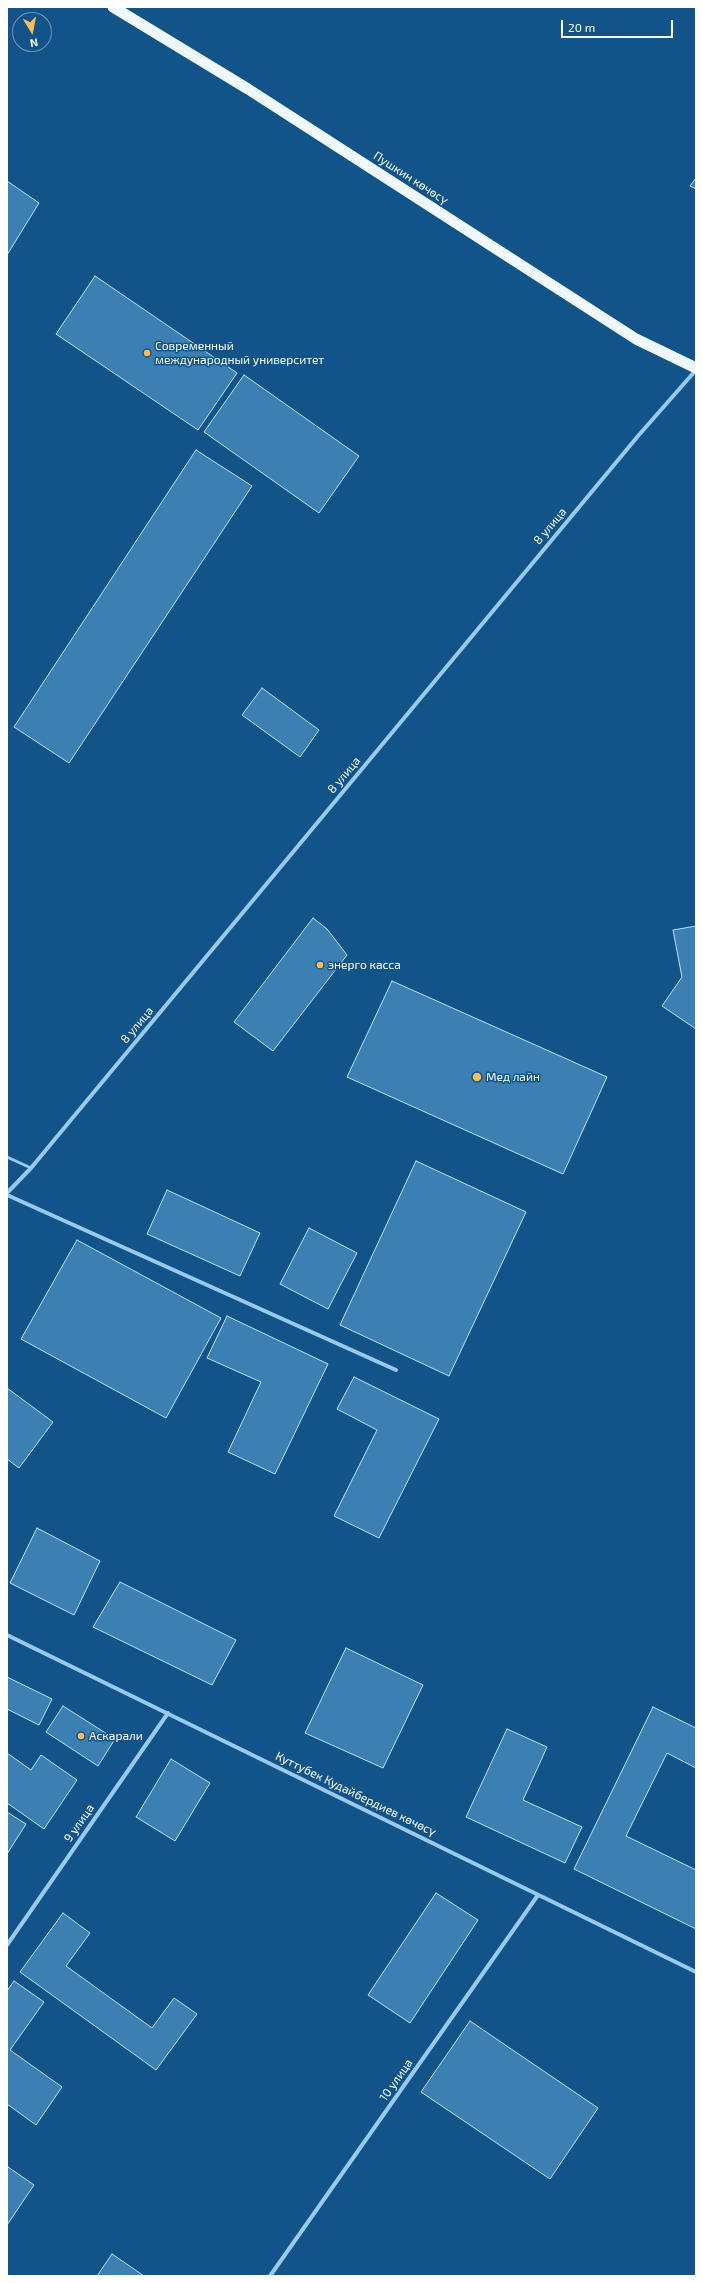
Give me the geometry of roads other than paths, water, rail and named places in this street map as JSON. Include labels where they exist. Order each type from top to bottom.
[{"type":"highway","name":"Пушкин көчөсү","points":[[113,7],[248,89],[636,339],[696,369]]},
{"type":"street","name":"8 улица","points":[[7,1194],[31,1168],[638,436],[696,369]]},
{"type":"street","points":[[7,1194],[396,1370]]},
{"type":"street","name":"Куттубек Кудайбердиев көчөсү","points":[[7,1636],[168,1713],[696,1972]]},
{"type":"street","name":"9 улица","points":[[7,1944],[168,1713]]},
{"type":"street","name":"10 улица","points":[[270,2276],[538,1895]]},
{"type":"lane","points":[[7,1157],[31,1168]]},
{"type":"place","name":"Современный международный университет","points":[[147,353]]},
{"type":"place","name":"энерго касса","points":[[320,965]]},
{"type":"place","name":"Мед лайн","points":[[477,1077]]},
{"type":"place","name":"Аскарали","points":[[81,1736]]}]
